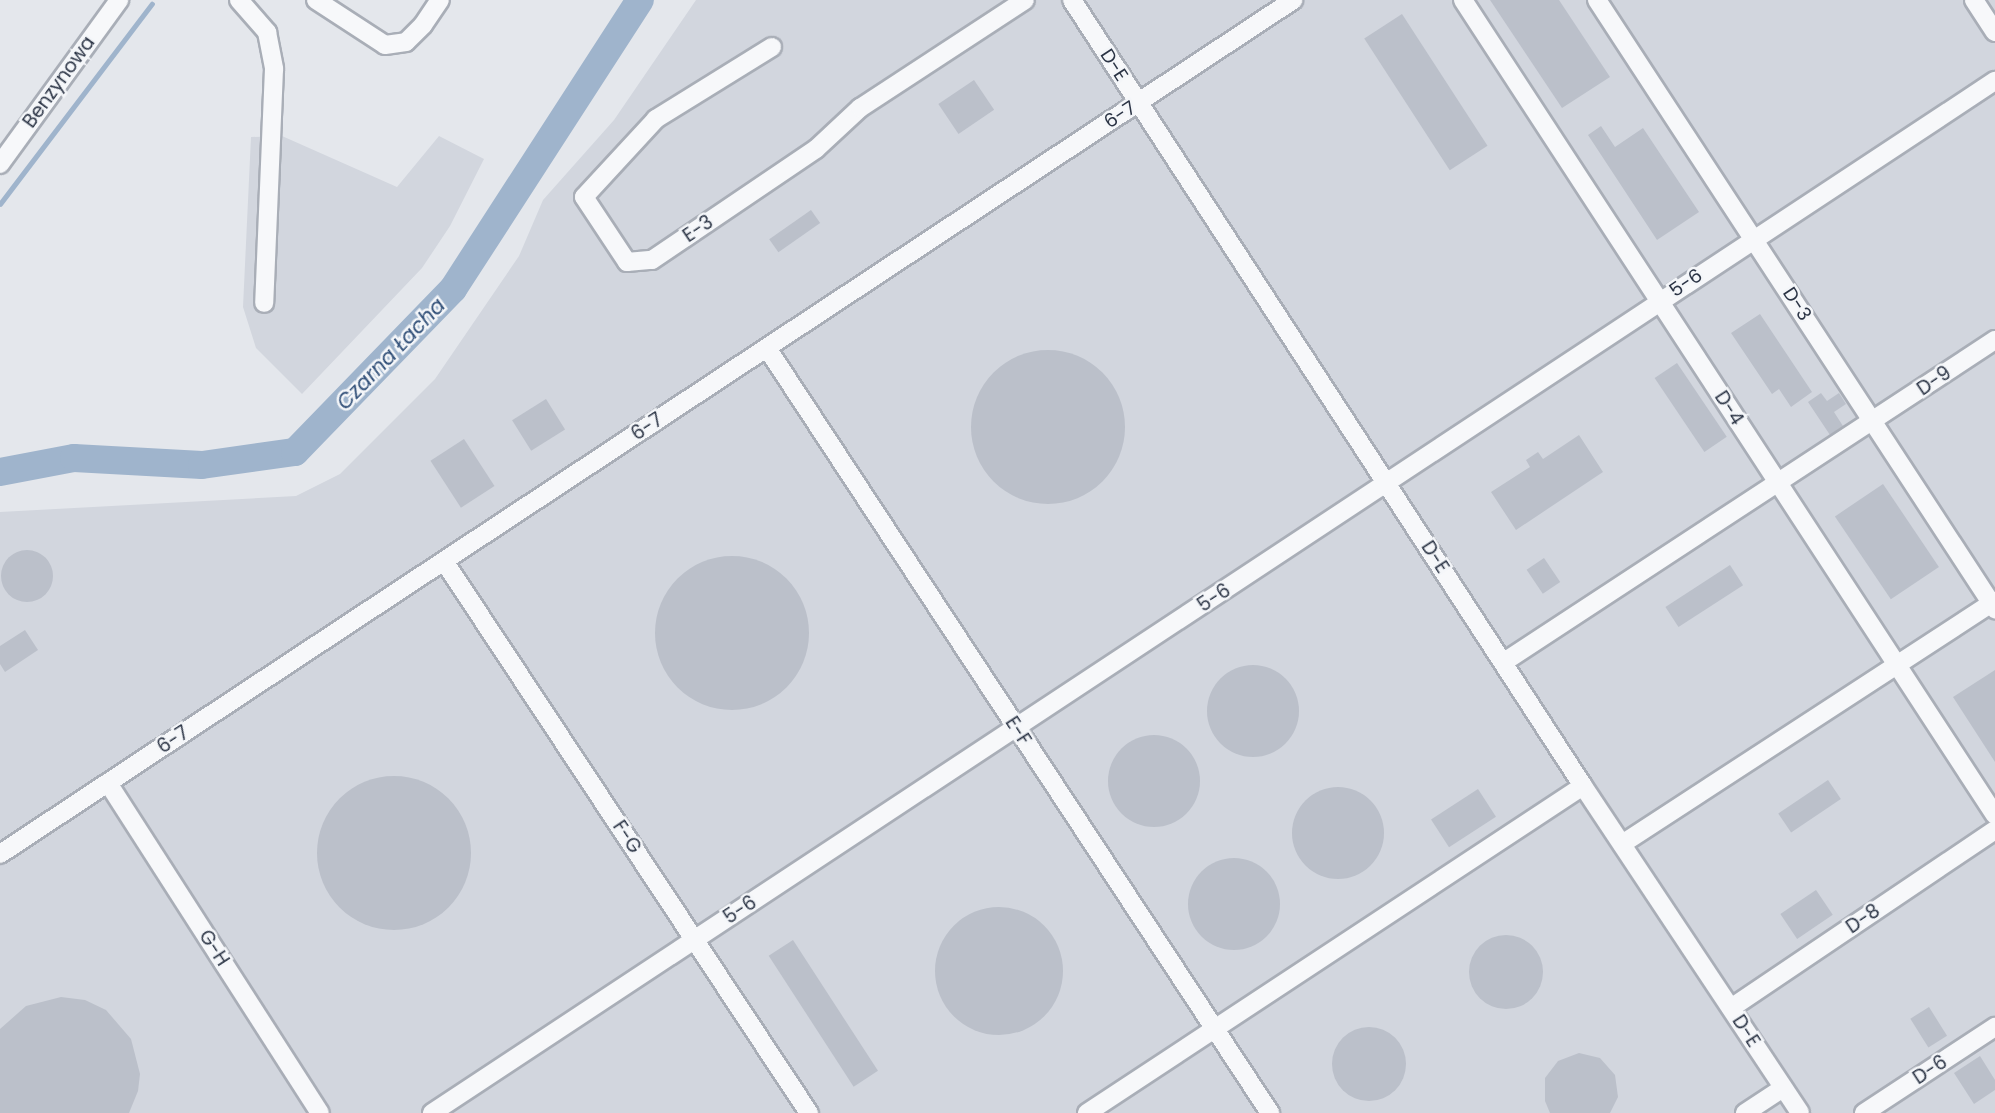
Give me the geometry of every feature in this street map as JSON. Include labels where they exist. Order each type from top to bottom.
[{"type":"street","name":"Benzynowa","points":[[0,164],[119,0]]},
{"type":"street","points":[[316,0],[385,45],[406,42],[423,25],[440,0]]},
{"type":"street","name":"E-3","points":[[772,47],[656,119],[584,197],[627,262],[652,260],[816,149],[860,108],[1025,0]]},
{"type":"street","name":"D-E","points":[[1072,0],[1583,786],[1800,1113]]},
{"type":"street","name":"6-7","points":[[0,854],[1293,0]]},
{"type":"street","name":"D-4","points":[[1463,0],[1995,815]]},
{"type":"street","name":"D-3","points":[[1597,0],[1994,604]]},
{"type":"street","points":[[1974,0],[1995,32]]},
{"type":"street","points":[[246,2],[267,32],[274,69],[264,303]]},
{"type":"street","name":"5-6","points":[[432,1113],[1387,484],[1754,237],[1995,81]]},
{"type":"street","name":"D-9","points":[[1504,662],[1995,340]]},
{"type":"street","name":"E-F","points":[[767,348],[1270,1113]]},
{"type":"street","name":"F-G","points":[[444,561],[809,1113]]},
{"type":"street","points":[[1622,844],[1994,604]]},
{"type":"street","name":"G-H","points":[[108,783],[320,1113]]},
{"type":"street","points":[[1087,1113],[1583,786]]},
{"type":"street","name":"D-8","points":[[1731,1008],[1995,830]]},
{"type":"street","name":"D-6","points":[[1864,1113],[1995,1027]]},
{"type":"street","points":[[1745,1113],[1783,1088]]},
{"type":"shaded area","points":[[696,0],[1995,0],[1995,1113],[0,1113],[0,512],[296,496],[340,474],[435,379],[519,256],[543,200],[614,120]]},
{"type":"shaded area","points":[[282,136],[397,187],[439,136],[484,159],[450,226],[422,268],[302,394],[256,348],[243,307],[251,137]]},
{"type":"building","points":[[1490,0],[1559,0],[1610,77],[1562,108]]},
{"type":"building","points":[[1402,14],[1488,146],[1450,170],[1364,39]]},
{"type":"building","points":[[974,80],[994,110],[958,134],[938,104]]},
{"type":"building","points":[[1601,126],[1615,147],[1643,128],[1699,212],[1657,240],[1588,135]]},
{"type":"building","points":[[811,210],[820,223],[778,252],[769,239]]},
{"type":"building","points":[[1760,314],[1812,392],[1791,407],[1779,389],[1772,394],[1731,333]]},
{"type":"building","points":[[1048,350],[1078,356],[1103,372],[1119,397],[1125,427],[1119,457],[1103,482],[1078,498],[1048,504],[1018,498],[993,482],[977,457],[971,427],[977,397],[993,372],[1018,356]]},
{"type":"building","points":[[1677,363],[1727,437],[1704,452],[1655,378]]},
{"type":"building","points":[[1821,393],[1827,401],[1839,393],[1846,404],[1834,412],[1843,426],[1830,435],[1808,402]]},
{"type":"building","points":[[546,399],[565,430],[531,451],[512,420]]},
{"type":"building","points":[[1579,435],[1603,472],[1516,530],[1491,492],[1530,467],[1526,460],[1538,452],[1543,459]]},
{"type":"building","points":[[464,439],[494,486],[461,508],[430,461]]},
{"type":"building","points":[[1883,484],[1939,567],[1891,599],[1835,516]]},
{"type":"building","points":[[27,550],[46,557],[53,576],[46,595],[27,602],[8,595],[1,576],[8,557]]},
{"type":"building","points":[[732,556],[762,562],[787,578],[803,603],[809,633],[803,663],[787,688],[762,704],[732,710],[702,704],[677,688],[661,663],[655,633],[661,603],[677,578],[702,562]]},
{"type":"building","points":[[1544,558],[1560,582],[1543,594],[1527,570]]},
{"type":"building","points":[[1730,565],[1743,585],[1678,627],[1665,607]]},
{"type":"building","points":[[25,630],[38,650],[5,672],[0,664],[0,646]]},
{"type":"building","points":[[1253,665],[1271,668],[1286,678],[1296,693],[1299,711],[1296,729],[1286,744],[1271,754],[1253,757],[1235,754],[1220,744],[1210,729],[1207,711],[1210,693],[1220,678],[1235,668]]},
{"type":"building","points":[[1995,670],[1995,762],[1953,697]]},
{"type":"building","points":[[1154,735],[1172,738],[1187,748],[1197,763],[1200,781],[1197,799],[1187,814],[1172,824],[1154,827],[1136,824],[1121,814],[1111,799],[1108,781],[1111,763],[1121,748],[1136,738]]},
{"type":"building","points":[[394,776],[424,782],[449,798],[465,823],[471,853],[465,883],[449,908],[424,924],[394,930],[364,924],[339,908],[323,883],[317,853],[323,823],[339,798],[364,782]]},
{"type":"building","points":[[1828,780],[1841,799],[1791,833],[1778,814]]},
{"type":"building","points":[[1338,787],[1356,790],[1371,800],[1381,815],[1384,833],[1381,851],[1371,866],[1356,876],[1338,879],[1320,876],[1305,866],[1295,851],[1292,833],[1295,815],[1305,800],[1320,790]]},
{"type":"building","points":[[1478,789],[1496,817],[1449,847],[1431,819]]},
{"type":"building","points":[[1234,858],[1252,861],[1267,871],[1277,886],[1280,904],[1277,922],[1267,937],[1252,947],[1234,950],[1216,947],[1201,937],[1191,922],[1188,904],[1191,886],[1201,871],[1216,861]]},
{"type":"building","points":[[1816,890],[1833,915],[1797,939],[1780,914]]},
{"type":"building","points":[[999,907],[1024,912],[1044,926],[1058,946],[1063,971],[1058,996],[1044,1016],[1024,1030],[999,1035],[974,1030],[954,1016],[940,996],[935,971],[940,946],[954,926],[974,912]]},
{"type":"building","points":[[1499,935],[1513,935],[1527,941],[1537,951],[1543,972],[1537,993],[1527,1003],[1513,1009],[1499,1009],[1485,1003],[1475,993],[1469,979],[1469,965],[1475,951],[1485,941]]},
{"type":"building","points":[[793,940],[878,1071],[854,1087],[769,956]]},
{"type":"building","points":[[61,997],[85,1000],[106,1010],[131,1039],[140,1074],[138,1091],[129,1113],[0,1113],[0,1029],[26,1006]]},
{"type":"building","points":[[1929,1007],[1947,1036],[1928,1047],[1910,1019]]},
{"type":"building","points":[[1362,1027],[1376,1027],[1390,1033],[1400,1043],[1406,1064],[1400,1085],[1390,1095],[1376,1101],[1362,1101],[1348,1095],[1338,1085],[1332,1071],[1332,1057],[1338,1043],[1348,1033]]},
{"type":"building","points":[[1579,1053],[1600,1058],[1615,1075],[1618,1097],[1610,1113],[1550,1113],[1545,1101],[1545,1078],[1558,1061]]},
{"type":"building","points":[[1980,1056],[1995,1080],[1995,1090],[1974,1104],[1954,1073]]},
{"type":"waterway","name":"Czarna Łacha","points":[[0,472],[74,458],[202,465],[295,452],[453,289],[640,0]]},
{"type":"waterway","points":[[0,204],[152,4]]}]
